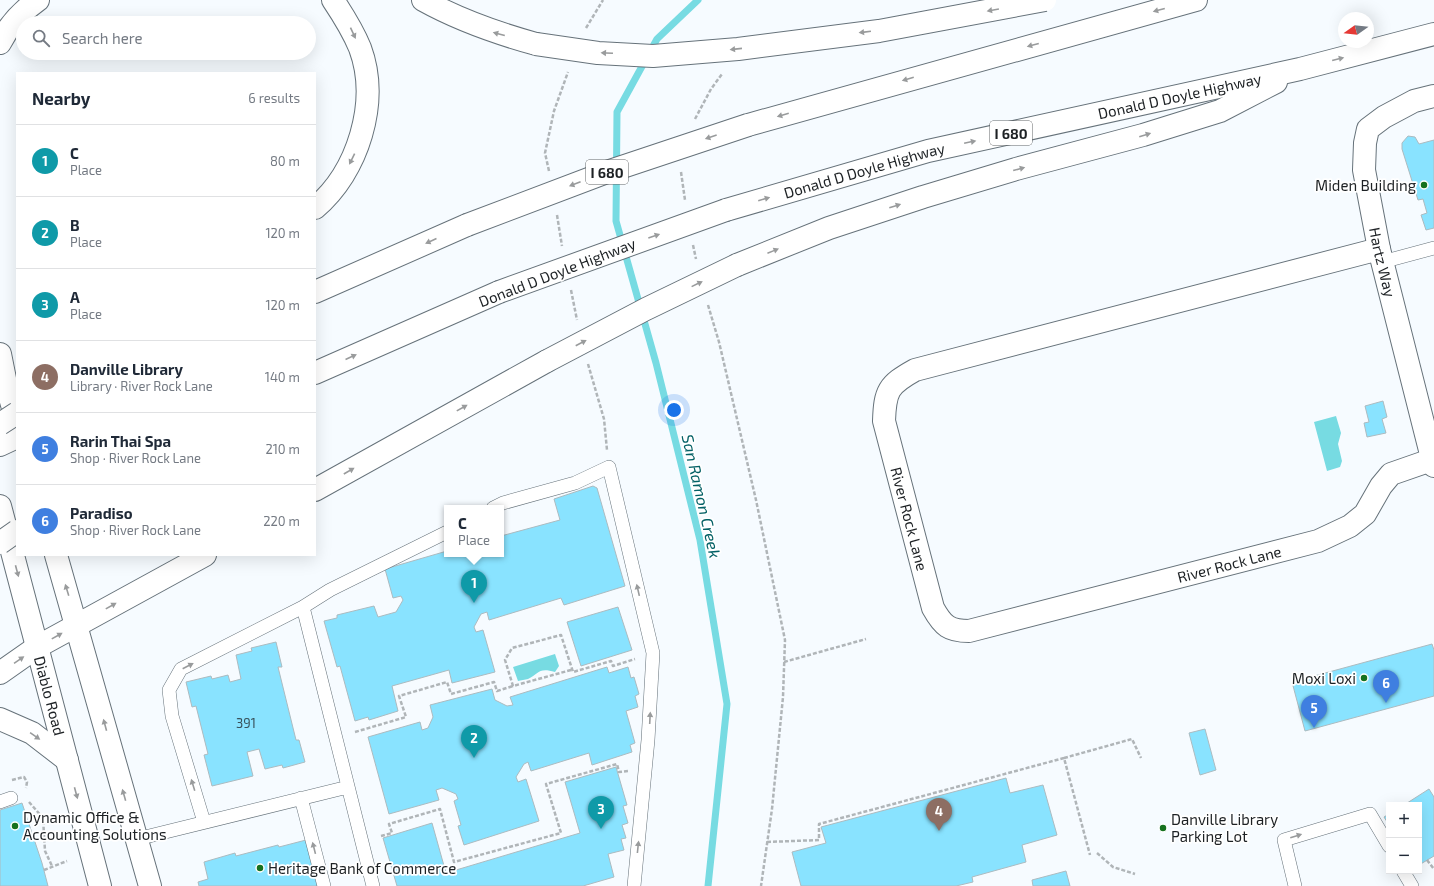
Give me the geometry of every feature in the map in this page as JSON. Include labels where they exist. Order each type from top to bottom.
[{"type":"main road","points":[[20,16],[28,7],[38,0]]},
{"type":"main road","points":[[316,207],[343,177],[358,146],[366,115],[366,81],[360,49],[347,22],[333,0]]},
{"type":"main road","points":[[423,0],[447,13],[492,32],[536,44],[598,53],[653,56],[738,49],[879,31],[1045,0]]},
{"type":"main road","name":"I 680","points":[[316,292],[467,225],[607,172],[748,125],[1196,0]]},
{"type":"main road","points":[[0,43],[7,30],[16,20]]},
{"type":"main road","name":"Donald D Doyle Highway","points":[[316,373],[499,292],[726,210],[928,151],[1300,68],[1434,34]]},
{"type":"main road","points":[[316,489],[547,361],[646,309],[737,265],[829,228],[923,197],[1016,169],[1143,135],[1220,111],[1300,68]]},
{"type":"main road","name":"Hartz Way","points":[[1433,461],[1380,255],[1364,170],[1365,143],[1368,129],[1384,117],[1414,101],[1434,96]]},
{"type":"main road","name":"River Rock Lane","points":[[1380,255],[915,370],[896,381],[885,399],[884,421],[933,608],[940,622],[955,631],[970,631],[1318,541],[1350,526],[1365,514],[1391,474],[1433,461]]},
{"type":"main road","points":[[0,354],[6,384],[16,419]]},
{"type":"main road","points":[[0,424],[16,414]]},
{"type":"main road","points":[[0,445],[16,437]]},
{"type":"main road","name":"Diablo Road","points":[[0,506],[100,886]]},
{"type":"main road","points":[[0,543],[16,532]]},
{"type":"main road","points":[[56,556],[150,886]]},
{"type":"main road","points":[[0,673],[37,647],[203,556]]},
{"type":"main road","points":[[0,719],[32,733],[67,760]]},
{"type":"lane","points":[[1380,255],[1434,248]]},
{"type":"lane","points":[[499,505],[575,483],[609,467],[653,653],[648,740],[634,886]]},
{"type":"lane","points":[[204,822],[172,716],[169,690],[181,669],[303,607],[330,590],[444,533]]},
{"type":"lane","points":[[303,607],[373,886]]},
{"type":"lane","points":[[136,839],[348,787]]},
{"type":"lane","points":[[301,798],[324,886]]},
{"type":"lane","points":[[1294,883],[1284,840],[1370,814],[1386,841]]},
{"type":"lane","points":[[1405,874],[1412,886]]},
{"type":"path","points":[[586,29],[603,0]]},
{"type":"path","points":[[550,176],[545,153],[554,111],[570,68]]},
{"type":"path","points":[[693,123],[711,88]]},
{"type":"path","points":[[682,168],[680,175],[686,205]]},
{"type":"path","points":[[557,214],[564,252]]},
{"type":"path","points":[[693,243],[697,265]]},
{"type":"path","points":[[569,283],[577,321]]},
{"type":"path","points":[[707,301],[719,342],[758,507],[785,640],[782,704],[761,886]]},
{"type":"path","points":[[586,358],[604,419],[609,467]]},
{"type":"path","points":[[514,686],[505,660],[512,648],[562,635],[572,670]]},
{"type":"path","points":[[784,662],[866,639]]},
{"type":"path","points":[[355,732],[406,717],[399,696],[447,682],[451,694],[494,682],[497,691],[572,670],[573,672],[611,661],[612,666],[639,658]]},
{"type":"path","points":[[767,842],[819,840],[819,824],[1132,739],[1141,758]]},
{"type":"path","points":[[1064,758],[1090,855]]},
{"type":"path","points":[[381,836],[392,833],[389,824],[440,809],[454,862],[561,834],[546,784],[617,764],[619,772],[630,771],[630,765]]},
{"type":"path","points":[[5,800],[8,783],[15,778],[24,777],[26,779],[25,793]]},
{"type":"path","points":[[27,799],[43,818],[45,851],[52,866]]},
{"type":"path","points":[[1097,853],[1113,867],[1135,874]]},
{"type":"path","points":[[1427,860],[1434,869]]},
{"type":"path","points":[[44,870],[67,861]]},
{"type":"water","points":[[1336,416],[1341,433],[1338,444],[1342,461],[1340,467],[1327,471],[1314,422]]},
{"type":"water","points":[[555,654],[559,666],[555,672],[545,670],[528,679],[518,681],[513,667]]},
{"type":"building","name":"Miden Building","points":[[1408,136],[1415,137],[1419,144],[1434,140],[1434,228],[1426,230],[1421,215],[1427,213],[1423,199],[1418,200],[1402,149],[1402,143]]},
{"type":"building","points":[[1383,401],[1387,417],[1382,419],[1386,433],[1367,437],[1364,423],[1369,422],[1365,406]]},
{"type":"building","points":[[593,486],[597,488],[625,586],[564,605],[561,598],[489,620],[487,612],[481,614],[474,627],[476,632],[483,630],[495,672],[452,683],[449,670],[392,686],[398,711],[369,720],[368,717],[355,721],[340,666],[337,667],[324,621],[337,618],[337,615],[374,606],[378,617],[396,612],[403,600],[401,596],[393,598],[385,569],[444,552],[444,557],[504,557],[504,535],[560,520],[554,499]]},
{"type":"building","points":[[618,607],[632,650],[581,666],[567,622]]},
{"type":"building","points":[[276,642],[282,667],[278,667],[296,740],[299,740],[305,762],[283,768],[282,765],[265,769],[259,749],[247,752],[253,776],[212,786],[204,755],[208,754],[196,706],[192,707],[186,682],[211,676],[212,679],[228,675],[230,682],[241,679],[236,655],[252,651],[251,648]]},
{"type":"building","points":[[1432,644],[1434,650],[1434,696],[1305,731],[1292,682]]},
{"type":"building","points":[[607,667],[609,673],[628,667],[631,678],[634,677],[639,694],[635,696],[638,707],[626,711],[635,743],[630,745],[632,752],[592,765],[589,753],[531,771],[528,762],[524,764],[516,777],[518,782],[526,779],[539,821],[464,845],[458,826],[461,825],[454,801],[458,799],[456,794],[442,788],[436,790],[439,800],[389,814],[368,737],[420,722],[422,730],[428,728],[433,717],[430,705],[492,689],[495,700],[507,706],[513,705],[510,697]]},
{"type":"building","points":[[1205,729],[1216,770],[1200,775],[1189,733]]},
{"type":"building","points":[[616,767],[627,805],[623,806],[628,823],[622,825],[626,838],[621,839],[624,850],[608,854],[614,877],[583,886],[397,886],[383,838],[432,823],[446,873],[580,833],[565,782]]},
{"type":"building","points":[[1006,778],[1010,793],[1043,785],[1057,835],[1022,845],[1026,862],[972,877],[973,882],[956,886],[801,886],[792,852],[826,843],[821,827]]},
{"type":"building","points":[[1429,789],[1434,797],[1434,856],[1422,863],[1422,802],[1409,802]]},
{"type":"building","points":[[22,803],[48,886],[0,886],[0,810]]},
{"type":"building","name":"Heritage Bank of Commerce","points":[[306,840],[319,886],[199,886],[198,882],[208,879],[204,862],[235,853],[236,856],[278,845],[279,847]]},
{"type":"building","points":[[1066,871],[1070,886],[1033,886],[1032,880]]},
{"type":"waterway","name":"San Ramon Creek","points":[[698,0],[657,39],[617,112],[616,221],[656,363],[700,540],[727,704],[708,886]]},
{"type":"place","name":"Miden Building","points":[[1424,185]]},
{"type":"place","name":"C","points":[[474,603]]},
{"type":"place","name":"Moxi Loxi","points":[[1364,678]]},
{"type":"place","name":"Paradiso","points":[[1386,703]]},
{"type":"place","name":"Rarin Thai Spa","points":[[1314,728]]},
{"type":"place","name":"B","points":[[474,758]]},
{"type":"place","name":"Dynamic Office & Accounting Solutions","points":[[15,826]]},
{"type":"place","name":"Danville Library Parking Lot","points":[[1163,828]]},
{"type":"place","name":"A","points":[[601,829]]},
{"type":"place","name":"Danville Library","points":[[939,831]]},
{"type":"place","name":"Heritage Bank of Commerce","points":[[260,868]]}]
